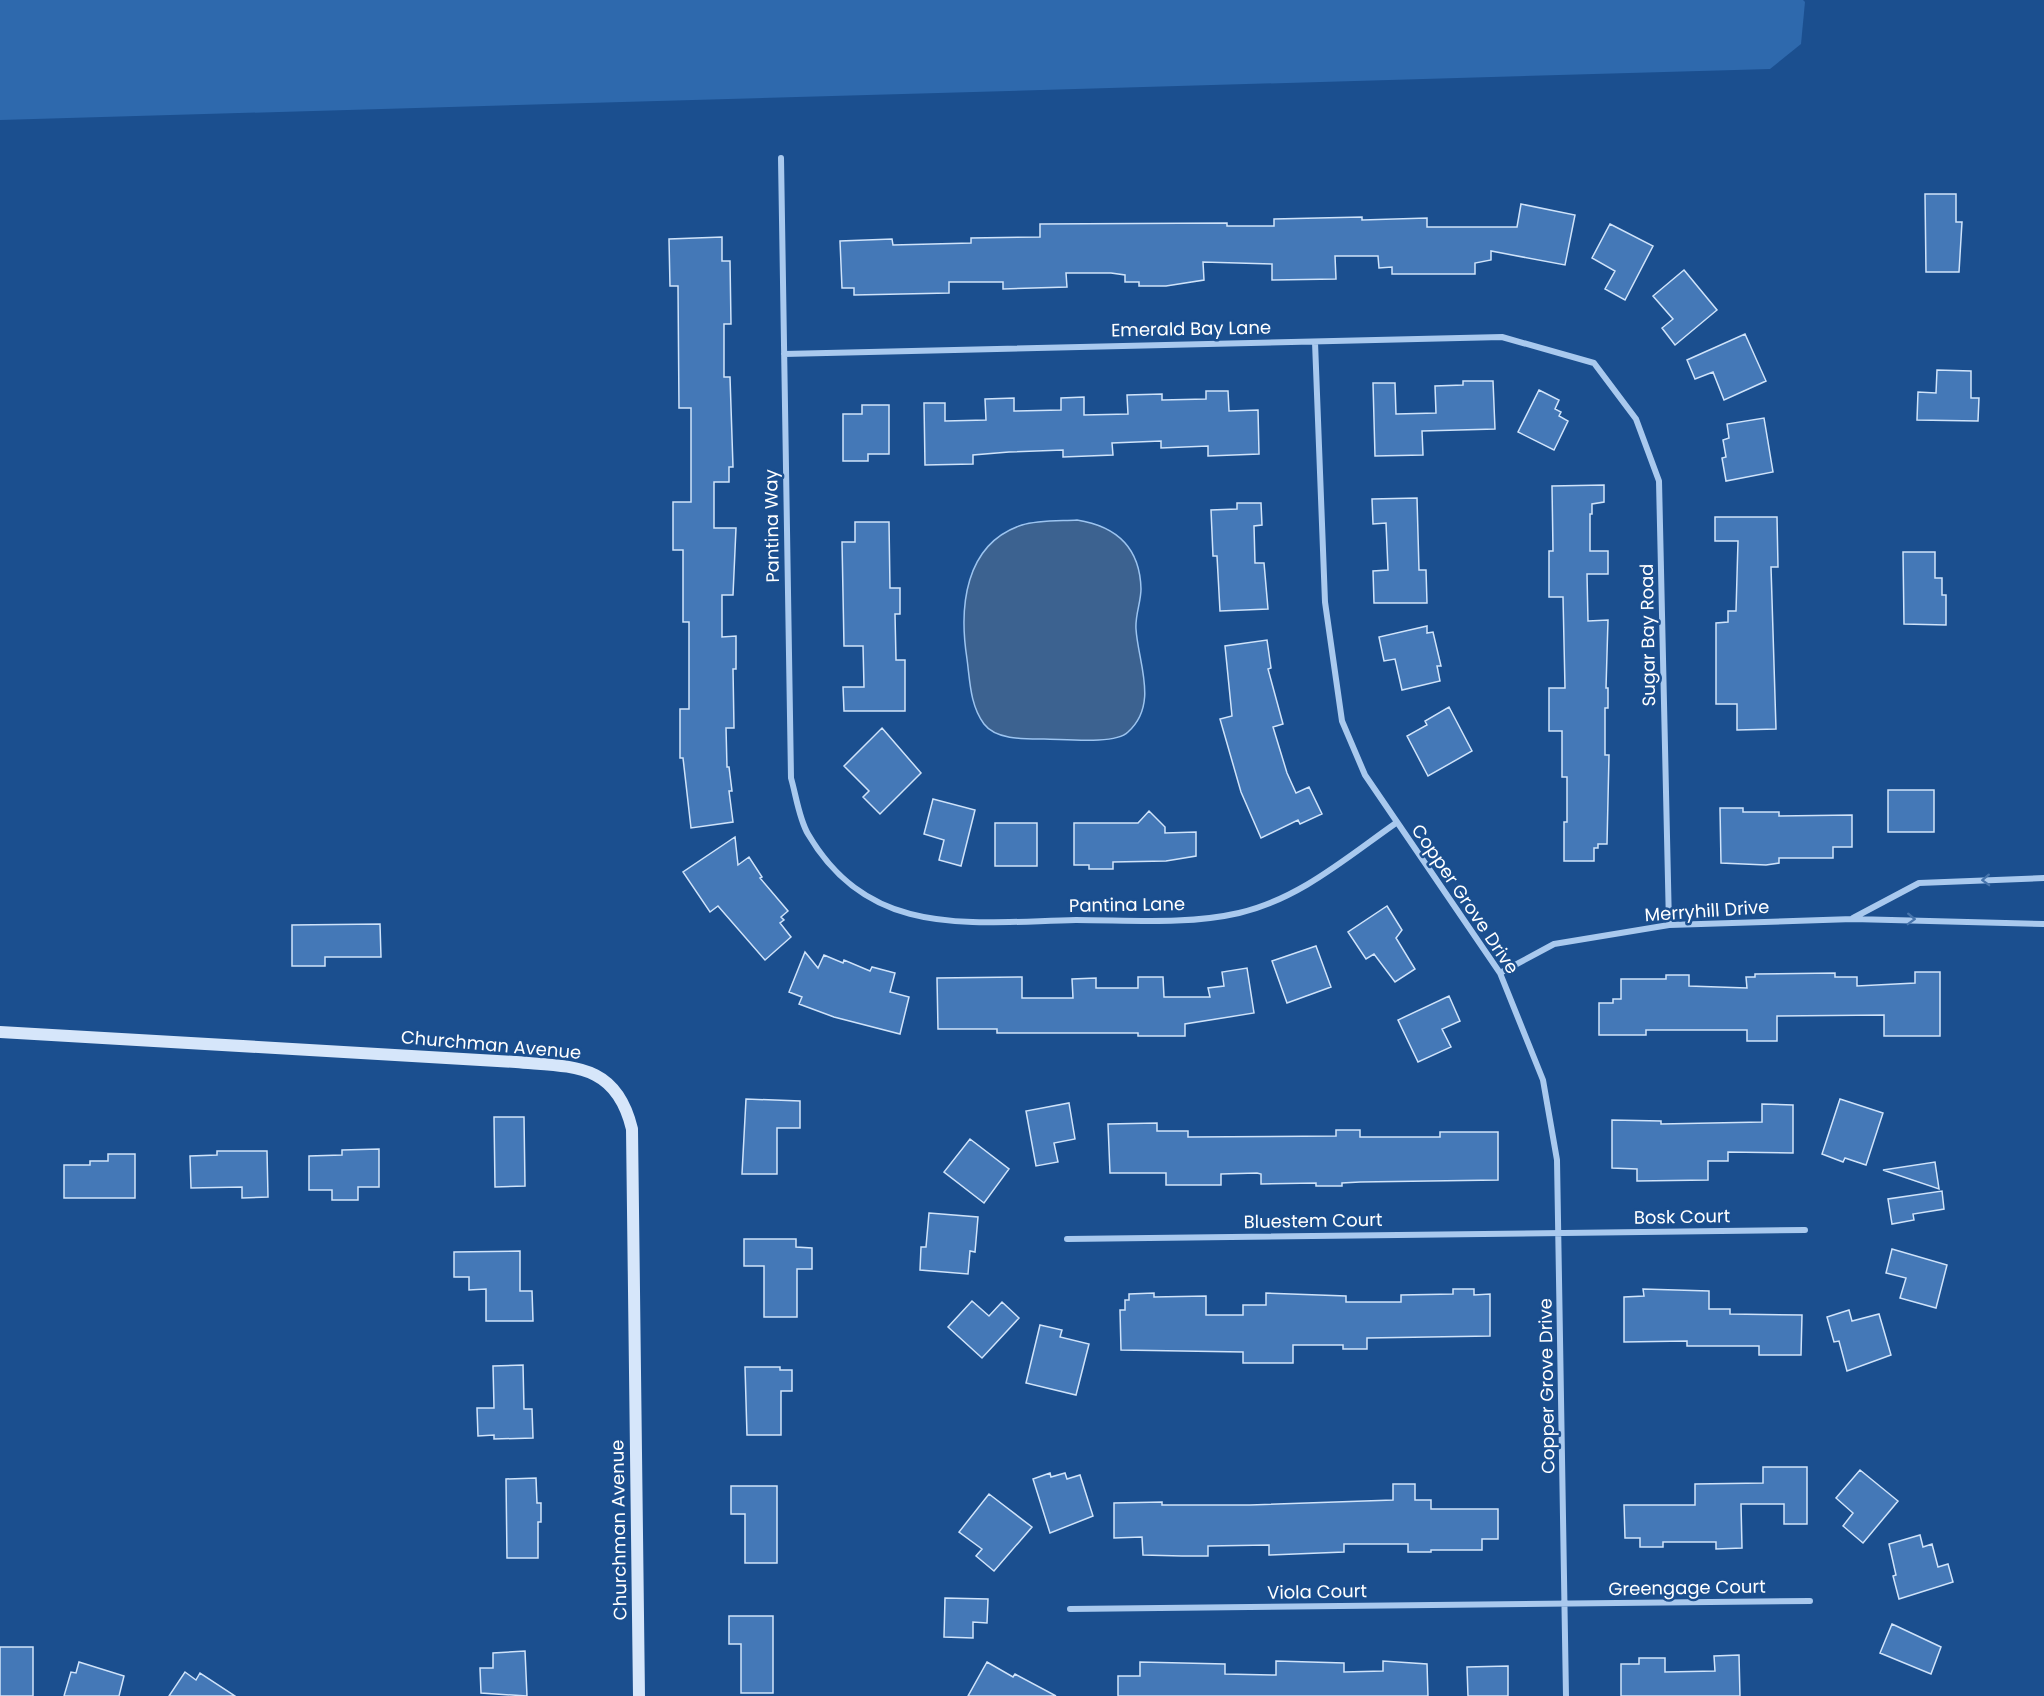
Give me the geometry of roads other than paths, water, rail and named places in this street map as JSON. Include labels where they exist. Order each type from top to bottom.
[{"type":"street","name":"Pantina Way","points":[[781,158],[791,778],[808,833],[844,880]]},
{"type":"street","name":"Emerald Bay Lane","points":[[784,354],[1502,337],[1594,363]]},
{"type":"street","name":"Copper Grove Drive","points":[[1315,342],[1325,602],[1342,721],[1365,775],[1500,972],[1543,1080],[1557,1160],[1560,1233],[1566,1696]]},
{"type":"street","name":"Sugar Bay Road","points":[[1594,363],[1636,419],[1659,481],[1670,925]]},
{"type":"street","name":"Pantina Lane","points":[[844,880],[892,911],[945,922],[1192,919],[1239,913],[1297,892],[1396,823]]},
{"type":"street","name":"Merryhill Drive","points":[[1853,919],[1918,883],[2044,878]]},
{"type":"street","name":"Merryhill Drive","points":[[1500,972],[1554,944],[1670,925],[1853,919],[2044,924]]},
{"type":"street","name":"Churchman Avenue","points":[[0,1032],[527,1062],[582,1068],[603,1078],[625,1107],[632,1129],[639,1696]]},
{"type":"street","name":"Bosk Court","points":[[1560,1233],[1805,1230]]},
{"type":"street","name":"Bluestem Court","points":[[1067,1239],[1560,1233]]},
{"type":"street","name":"Greengage Court","points":[[1564,1604],[1810,1601]]},
{"type":"street","name":"Viola Court","points":[[1071,1610],[1564,1604]]}]
